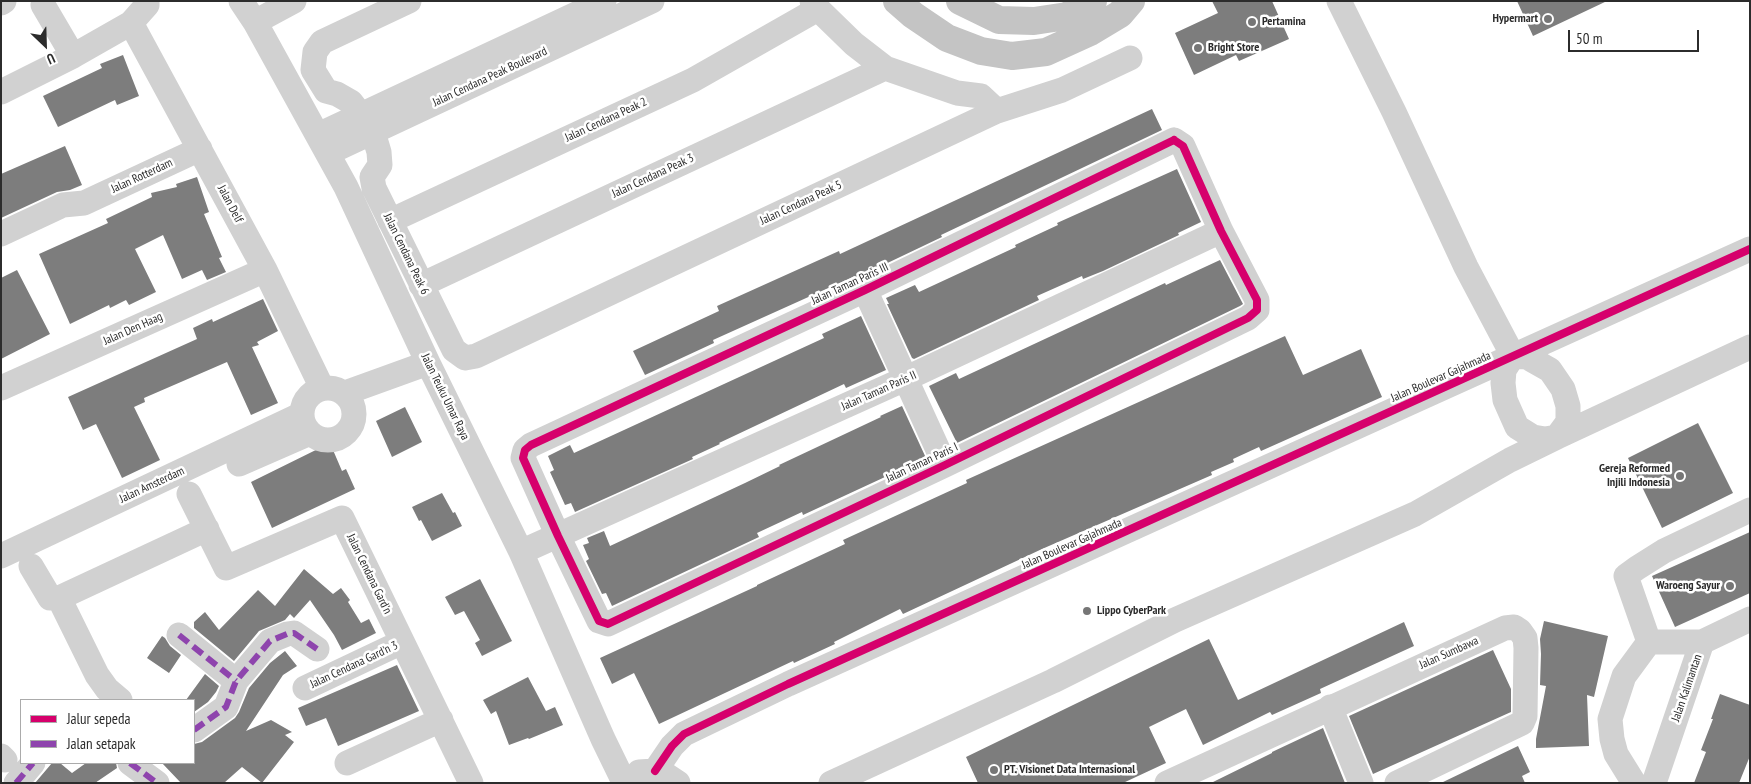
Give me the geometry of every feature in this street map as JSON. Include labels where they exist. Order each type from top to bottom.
[{"type":"main road","points":[[897,1],[912,15],[947,38],[982,51],[1012,56],[1046,52],[1090,32],[1120,14],[1131,1]]},
{"type":"main road","points":[[960,1],[999,20],[1034,21],[1067,16],[1093,1]]},
{"type":"street","points":[[1,92],[74,56],[131,23],[147,5],[146,1]]},
{"type":"street","name":"Jalan Teuku Umar Raya","points":[[241,1],[346,187],[431,370],[527,549],[619,780]]},
{"type":"street","points":[[254,22],[294,1]]},
{"type":"street","points":[[367,124],[351,102],[326,90],[313,70],[314,52],[322,42],[409,1]]},
{"type":"street","name":"Jalan Cendana Peak Boulevard","points":[[323,144],[525,50],[604,8],[652,1]]},
{"type":"street","points":[[1339,1],[1394,112],[1466,267],[1513,356]]},
{"type":"street","points":[[43,5],[74,56]]},
{"type":"street","points":[[815,5],[854,44],[884,68],[957,93],[981,96],[997,111]]},
{"type":"street","name":"Jalan Cendana Peak 2","points":[[390,221],[693,80],[815,5]]},
{"type":"street","name":"Jalan Delf","points":[[131,23],[264,270],[340,397]]},
{"type":"street","name":"Jalan Cendana Peak 5","points":[[476,356],[997,111],[1062,90],[1130,58]]},
{"type":"street","name":"Jalan Cendana Peak 3","points":[[421,285],[884,68]]},
{"type":"street","name":"Jalan Cendana Peak 6","points":[[367,124],[379,152],[380,165],[372,176],[374,188],[454,350],[464,358],[476,356]]},
{"type":"street","name":"Jalan Taman Paris III","points":[[558,536],[523,458],[526,450],[531,445],[865,290],[1174,140],[1183,146],[1221,231]]},
{"type":"street","name":"Jalan Rotterdam","points":[[1,234],[63,205],[84,203],[200,150]]},
{"type":"street","name":"Jalan Rotterdam","points":[[1,250],[71,218],[84,203]]},
{"type":"street","name":"Jalan Taman Paris II","points":[[527,549],[907,378],[1221,231]]},
{"type":"street","name":"Jalan Taman Paris I","points":[[558,536],[598,619],[608,624],[945,465],[1248,318],[1257,310],[1257,300],[1221,231]]},
{"type":"street","name":"Jalan Boulevar Gajahmada","points":[[655,771],[672,746],[684,734],[744,705],[1750,249]]},
{"type":"street","name":"Jalan Den Haag","points":[[1,388],[264,270]]},
{"type":"street","name":"Jalan Taman Paris III","points":[[865,290],[907,378]]},
{"type":"street","points":[[831,783],[1054,681],[1175,620],[1415,514],[1510,460],[1750,346]]},
{"type":"street","points":[[1513,356],[1527,357],[1550,370],[1563,389],[1568,406],[1568,422],[1557,437],[1545,439],[1533,437],[1517,427],[1505,400],[1503,382],[1504,370],[1513,356]]},
{"type":"street","points":[[340,397],[355,417],[352,425],[348,432],[333,440],[317,438],[306,423],[303,408],[308,397],[340,397],[431,370]]},
{"type":"street","name":"Jalan Taman Paris I","points":[[907,378],[945,465]]},
{"type":"street","points":[[239,464],[306,423]]},
{"type":"street","name":"Jalan Amsterdam","points":[[1,556],[306,423]]},
{"type":"street","name":"Jalan Cendana Gard'n","points":[[190,494],[226,568],[342,518],[471,783]]},
{"type":"street","points":[[1649,642],[1626,576],[1664,551],[1750,510]]},
{"type":"street","points":[[31,566],[50,598],[59,598],[207,529]]},
{"type":"street","points":[[59,598],[97,675],[106,690],[119,699]]},
{"type":"street","name":"Jalan Kalimantan","points":[[1648,781],[1702,642],[1750,620]]},
{"type":"street","name":"Jalan Sumbawa","points":[[1167,783],[1504,628],[1514,628],[1520,631],[1525,638],[1526,648],[1525,716],[1522,722],[1397,783]]},
{"type":"street","points":[[195,729],[226,708],[236,681],[273,639],[294,633],[316,649]]},
{"type":"street","points":[[179,635],[236,681]]},
{"type":"street","name":"Jalan Cendana Gard'n 3","points":[[305,688],[402,642]]},
{"type":"street","points":[[1649,642],[1702,642]]},
{"type":"street","points":[[1648,781],[1616,754],[1610,719],[1624,676],[1649,642]]},
{"type":"street","points":[[1330,707],[1361,783]]},
{"type":"street","points":[[347,763],[441,720]]},
{"type":"street","points":[[16,783],[32,764]]},
{"type":"street","points":[[134,764],[157,783]]},
{"type":"street","points":[[619,780],[633,773],[655,771],[666,775],[678,783]]},
{"type":"building","points":[[1212,1],[1272,1],[1289,39],[1239,61],[1236,55],[1194,75],[1175,33],[1218,13]]},
{"type":"building","name":"Hypermart","points":[[1517,1],[1607,1],[1533,36]]},
{"type":"building","points":[[123,55],[139,96],[117,105],[115,100],[58,127],[43,96],[102,68],[100,64]]},
{"type":"building","points":[[1152,109],[1162,130],[941,235],[942,237],[856,278],[855,276],[713,340],[714,343],[645,375],[633,351],[719,311],[717,306],[839,251],[840,254]]},
{"type":"building","points":[[65,146],[82,185],[70,190],[57,192],[1,218],[1,174]]},
{"type":"building","points":[[1177,169],[1201,222],[1178,233],[1179,235],[1103,271],[1083,279],[1082,276],[1037,296],[1039,300],[914,359],[912,358],[886,298],[915,285],[919,292],[1016,247],[1015,245],[1058,225],[1057,223]]},
{"type":"building","points":[[197,177],[209,212],[204,214],[222,257],[219,258],[226,272],[207,280],[202,270],[182,279],[163,235],[135,249],[156,292],[129,305],[126,300],[110,308],[109,305],[70,324],[39,254],[108,223],[106,219],[152,197],[151,193],[177,187],[176,184]]},
{"type":"building","points":[[1220,260],[1243,304],[957,443],[929,386],[956,373],[959,379],[1165,283],[1166,285]]},
{"type":"building","points":[[17,270],[50,334],[1,359],[1,278]]},
{"type":"building","points":[[263,299],[278,331],[257,342],[259,345],[252,347],[278,403],[251,415],[227,362],[144,398],[145,402],[134,407],[160,460],[122,478],[96,424],[83,430],[68,397],[197,339],[193,328],[212,319],[213,322]]},
{"type":"building","points":[[861,316],[886,370],[846,388],[844,384],[719,443],[692,457],[693,459],[575,512],[571,503],[565,505],[550,472],[554,470],[548,456],[570,445],[574,453],[824,338],[822,334]]},
{"type":"building","points":[[1285,336],[1303,375],[1361,349],[1382,397],[1261,451],[1259,447],[1233,459],[1234,462],[1211,472],[1212,475],[1042,549],[903,614],[900,609],[834,642],[835,644],[794,663],[793,661],[659,724],[634,673],[612,684],[600,658],[845,544],[843,540],[967,483],[966,480]]},
{"type":"building","points":[[902,406],[926,458],[803,515],[802,512],[757,533],[759,537],[612,606],[606,593],[602,594],[586,561],[589,559],[583,545],[589,543],[587,538],[604,531],[610,546],[745,483]]},
{"type":"building","points":[[405,407],[422,442],[392,457],[376,421]]},
{"type":"building","name":"Gereja Reformed Injili Indonesia","points":[[1698,423],[1733,493],[1662,528],[1628,458]]},
{"type":"building","points":[[330,443],[342,471],[346,469],[355,489],[272,528],[251,482]]},
{"type":"building","points":[[442,493],[462,526],[432,541],[412,507]]},
{"type":"building","points":[[1750,532],[1750,593],[1675,627],[1652,576]]},
{"type":"building","points":[[304,569],[333,594],[341,588],[350,600],[348,602],[361,623],[369,619],[376,633],[342,650],[310,600],[294,618],[290,614],[285,620],[259,631],[234,661],[194,628],[194,622],[205,612],[219,630],[258,590],[275,606]]},
{"type":"building","points":[[480,579],[512,641],[482,656],[475,643],[480,640],[464,611],[455,615],[445,597]]},
{"type":"building","points":[[1544,621],[1608,636],[1594,697],[1587,695],[1589,746],[1536,748],[1546,686],[1540,685],[1540,639]]},
{"type":"building","points":[[1404,622],[1414,646],[1320,689],[1321,693],[1272,715],[1270,712],[1203,745],[1186,709],[1149,727],[1166,763],[1123,783],[978,783],[966,757],[1209,639],[1238,700]]},
{"type":"building","points":[[162,636],[181,655],[169,673],[147,658]]},
{"type":"building","points":[[1493,650],[1511,689],[1511,712],[1373,774],[1349,716]]},
{"type":"building","points":[[285,651],[297,666],[283,675],[246,731],[271,720],[292,732],[285,735],[294,742],[262,783],[242,767],[224,783],[181,783],[163,764],[195,764],[195,744],[202,742],[235,718],[249,688],[270,663]]},
{"type":"building","points":[[397,665],[419,711],[338,746],[326,718],[306,726],[298,708]]},
{"type":"building","points":[[205,674],[219,686],[208,702],[195,711],[195,699],[187,699]]},
{"type":"building","points":[[528,677],[546,711],[555,707],[563,725],[509,745],[496,711],[491,714],[483,700]]},
{"type":"building","points":[[1720,694],[1750,705],[1750,756],[1739,783],[1694,783],[1706,752],[1701,750]]},
{"type":"building","points":[[1323,728],[1345,783],[1211,783],[1272,752]]},
{"type":"building","points":[[1518,746],[1530,772],[1522,776],[1525,783],[1441,783]]},
{"type":"building","points":[[51,764],[61,764],[72,773],[85,764],[116,764],[117,768],[95,783],[35,783]]},
{"type":"marked path","points":[[195,729],[226,707],[236,681],[270,641],[294,633],[317,649]]},
{"type":"marked path","points":[[179,635],[236,681]]},
{"type":"marked path","points":[[16,783],[32,764]]},
{"type":"marked path","points":[[131,764],[157,783]]},
{"type":"cycle path","points":[[1174,140],[1183,146],[1221,231],[1257,300],[1257,310],[1248,318],[945,465],[608,624],[599,621],[523,458],[525,450],[531,445],[865,290],[1174,140]]},
{"type":"cycle path","points":[[655,771],[672,746],[684,734],[788,684],[1750,249]]},
{"type":"place","name":"Hypermart","points":[[1548,19]]},
{"type":"place","name":"Pertamina","points":[[1252,22]]},
{"type":"place","name":"Bright Store","points":[[1198,48]]},
{"type":"place","name":"Gereja Reformed Injili Indonesia","points":[[1680,476]]},
{"type":"place","name":"Waroeng Sayur","points":[[1730,586]]},
{"type":"place","name":"Lippo CyberPark","points":[[1087,611]]},
{"type":"place","name":"PT. Visionet Data Internasional","points":[[994,770]]}]
